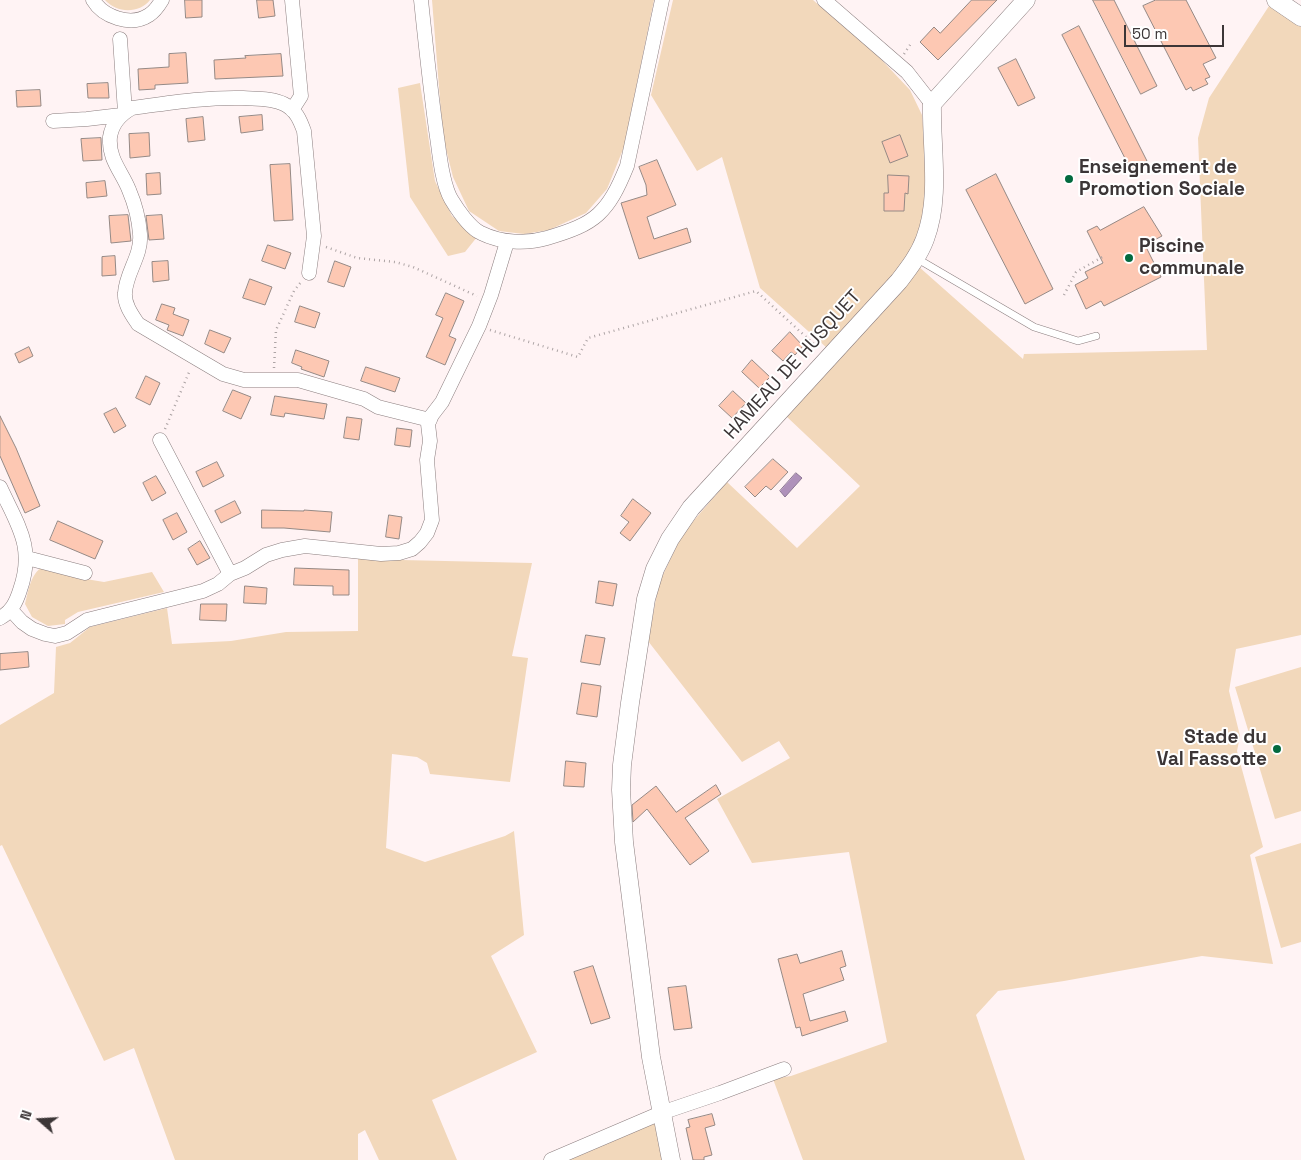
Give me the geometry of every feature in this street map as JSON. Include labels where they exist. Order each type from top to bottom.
[{"type":"street","points":[[93,0],[98,8],[108,15],[134,20],[148,16],[162,0]]},
{"type":"street","points":[[292,0],[301,96],[292,110]]},
{"type":"street","points":[[421,0],[435,126],[441,166],[450,197],[462,215],[480,233],[507,242],[534,242],[582,227],[602,212],[617,189],[627,166],[662,0]]},
{"type":"street","points":[[824,0],[907,72],[932,104],[1026,0]]},
{"type":"street","points":[[1276,0],[1301,17]]},
{"type":"street","points":[[120,39],[123,113],[110,136],[111,153],[129,189],[138,219],[140,237],[138,256],[128,279],[125,293],[126,302],[138,324],[223,374],[244,380],[273,379],[305,382],[364,399],[378,407],[430,420]]},
{"type":"street","points":[[53,121],[87,120],[123,113],[132,108],[215,98],[274,101],[292,110],[299,118],[304,131],[314,236],[309,273]]},
{"type":"street","name":"HAMEAU DE HUSQUET","points":[[671,1160],[650,1057],[624,842],[621,790],[622,765],[646,599],[654,569],[670,539],[692,508],[899,281],[916,257],[925,239],[931,220],[933,202],[932,104]]},
{"type":"street","points":[[11,610],[22,622],[32,629],[55,636],[67,633],[87,620],[203,591],[266,555],[305,546],[381,554],[399,553],[412,549],[427,533],[432,520],[427,460],[430,441],[428,424],[432,414],[442,402],[479,326],[489,301],[507,242]]},
{"type":"street","points":[[160,440],[230,574]]},
{"type":"street","points":[[0,487],[21,532],[27,558],[24,579],[16,600],[11,610],[0,618]]},
{"type":"street","points":[[27,558],[84,573]]},
{"type":"street","points":[[550,1160],[661,1113],[784,1069]]},
{"type":"lane","points":[[916,257],[1034,327],[1078,341],[1096,336]]},
{"type":"path","points":[[313,242],[357,258],[395,262],[413,267],[489,301]]},
{"type":"path","points":[[1064,295],[1076,272],[1104,256]]},
{"type":"path","points":[[273,379],[276,330],[294,291],[309,273]]},
{"type":"path","points":[[479,326],[578,357],[588,338],[756,290],[828,357]]},
{"type":"path","points":[[160,440],[195,358]]},
{"type":"shaded area","points":[[105,0],[150,0],[140,8],[128,10],[115,7]]},
{"type":"shaded area","points":[[432,0],[654,0],[624,147],[607,189],[586,213],[549,230],[524,234],[499,231],[469,211],[453,177],[443,137]]},
{"type":"shaded area","points":[[673,0],[813,0],[877,55],[910,90],[922,115],[926,161],[925,219],[909,257],[827,348],[760,288],[722,157],[697,171],[651,95]]},
{"type":"shaded area","points":[[1269,6],[1301,27],[1301,635],[1236,649],[1229,691],[1240,736],[1237,751],[1263,847],[1250,855],[1273,964],[1202,956],[998,991],[976,1015],[1025,1160],[803,1160],[773,1079],[791,1076],[887,1042],[849,852],[752,863],[717,799],[790,758],[779,741],[742,762],[648,641],[659,583],[683,533],[727,482],[797,548],[860,486],[786,416],[918,266],[1023,359],[1024,354],[1207,350],[1198,138],[1209,98]]},
{"type":"shaded area","points":[[420,83],[435,181],[452,216],[477,237],[465,252],[448,256],[410,197],[398,88]]},
{"type":"shaded area","points":[[796,473],[802,478],[785,497],[780,491]]},
{"type":"shaded area","points":[[358,559],[532,563],[512,656],[528,658],[510,782],[430,774],[427,763],[417,757],[392,754],[386,848],[425,862],[505,836],[514,831],[524,935],[491,956],[537,1052],[432,1100],[457,1160],[379,1160],[365,1130],[358,1134],[358,1160],[175,1160],[134,1048],[104,1061],[2,845],[0,846],[0,725],[54,693],[56,647],[70,643],[90,627],[167,608],[172,644],[231,641],[286,632],[358,631]]},
{"type":"shaded area","points":[[43,567],[104,582],[152,572],[164,592],[78,612],[65,620],[65,624],[48,626],[32,617],[25,604],[33,578]]},
{"type":"shaded area","name":"Stade du Val Fassotte","points":[[1301,667],[1301,811],[1275,819],[1235,687]]},
{"type":"shaded area","points":[[1301,843],[1301,942],[1281,948],[1255,857]]},
{"type":"shaded area","points":[[649,1122],[658,1125],[665,1160],[555,1160]]},
{"type":"building","points":[[185,0],[202,0],[202,17],[186,18]]},
{"type":"building","points":[[257,0],[273,0],[275,16],[259,18]]},
{"type":"building","points":[[972,0],[997,0],[938,60],[920,42],[934,27],[940,33]]},
{"type":"building","points":[[1093,0],[1114,0],[1157,86],[1141,94]]},
{"type":"building","points":[[1156,0],[1186,0],[1216,58],[1203,64],[1210,77],[1205,79],[1208,84],[1193,91],[1191,87],[1186,90],[1143,6]]},
{"type":"building","points":[[1079,26],[1147,161],[1131,170],[1062,35]]},
{"type":"building","points":[[186,53],[188,83],[155,85],[155,89],[139,90],[138,69],[169,67],[169,54]]},
{"type":"building","points":[[281,54],[283,76],[215,79],[214,60]]},
{"type":"building","points":[[1016,59],[1035,98],[1018,106],[998,68]]},
{"type":"building","points":[[108,83],[109,98],[88,98],[87,84]]},
{"type":"building","points":[[40,90],[41,106],[17,107],[16,91]]},
{"type":"building","points":[[262,115],[263,130],[241,133],[239,117]]},
{"type":"building","points":[[203,117],[205,140],[188,142],[186,119]]},
{"type":"building","points":[[149,133],[150,156],[130,158],[129,134]]},
{"type":"building","points":[[900,135],[908,156],[890,163],[882,142]]},
{"type":"building","points":[[101,138],[102,160],[83,161],[81,139]]},
{"type":"building","points":[[657,160],[676,205],[647,217],[654,239],[687,228],[691,242],[639,259],[621,203],[647,195],[646,185],[639,167]]},
{"type":"building","points":[[290,164],[293,220],[274,221],[270,165]]},
{"type":"building","points":[[160,173],[161,194],[147,195],[146,174]]},
{"type":"building","points":[[996,174],[1053,289],[1025,304],[966,190]]},
{"type":"building","points":[[888,175],[909,176],[908,194],[905,193],[904,211],[884,211],[884,193],[888,193]]},
{"type":"building","points":[[105,181],[107,196],[87,198],[86,183]]},
{"type":"building","name":"Piscine communale","points":[[1144,207],[1162,236],[1145,245],[1161,277],[1104,306],[1101,301],[1086,309],[1075,285],[1088,278],[1085,272],[1103,263],[1087,231],[1097,226],[1100,230]]},
{"type":"building","points":[[128,215],[131,241],[111,243],[109,216]]},
{"type":"building","points":[[162,215],[164,239],[149,240],[146,216]]},
{"type":"building","points":[[268,245],[291,253],[285,269],[262,261]]},
{"type":"building","points":[[115,256],[116,275],[102,276],[102,257]]},
{"type":"building","points":[[168,261],[169,280],[153,282],[152,262]]},
{"type":"building","points":[[335,261],[351,267],[344,287],[328,282]]},
{"type":"building","points":[[250,279],[272,287],[265,305],[243,298]]},
{"type":"building","points":[[446,293],[464,301],[449,336],[456,339],[445,365],[426,357],[443,318],[436,315]]},
{"type":"building","points":[[162,304],[175,308],[173,314],[189,320],[183,336],[167,330],[169,325],[156,320]]},
{"type":"building","points":[[300,306],[320,313],[315,328],[295,322]]},
{"type":"building","points":[[210,330],[231,338],[224,353],[205,344]]},
{"type":"building","points":[[790,332],[803,346],[795,355],[791,352],[783,361],[772,351]]},
{"type":"building","points":[[29,347],[33,356],[19,363],[15,354]]},
{"type":"building","points":[[296,350],[329,361],[324,377],[301,369],[302,367],[292,363]]},
{"type":"building","points":[[752,360],[770,377],[759,388],[742,372]]},
{"type":"building","points":[[366,367],[400,378],[395,392],[361,381]]},
{"type":"building","points":[[146,376],[160,383],[150,405],[136,398]]},
{"type":"building","points":[[233,390],[251,397],[241,419],[223,411]]},
{"type":"building","points":[[733,391],[746,403],[732,418],[719,406]]},
{"type":"building","points":[[275,396],[327,404],[324,419],[285,413],[284,417],[271,415]]},
{"type":"building","points":[[116,408],[126,426],[114,433],[104,414]]},
{"type":"building","points":[[0,416],[16,448],[40,506],[25,513],[0,456]]},
{"type":"building","points":[[347,417],[362,419],[359,440],[344,438]]},
{"type":"building","points":[[397,428],[412,430],[410,447],[395,445]]},
{"type":"building","points":[[773,459],[788,472],[771,490],[766,486],[755,497],[745,487]]},
{"type":"building","points":[[217,462],[224,476],[203,487],[196,472]]},
{"type":"building","points":[[156,476],[166,493],[152,501],[143,483]]},
{"type":"building","points":[[633,499],[651,513],[630,541],[620,533],[629,522],[621,516]]},
{"type":"building","points":[[235,501],[241,513],[221,523],[215,511]]},
{"type":"building","points":[[262,510],[332,512],[330,532],[262,528]]},
{"type":"building","points":[[177,513],[187,532],[173,540],[163,520]]},
{"type":"building","points":[[389,515],[402,517],[399,539],[386,537]]},
{"type":"building","points":[[58,521],[103,541],[95,559],[50,540]]},
{"type":"building","points":[[200,541],[210,558],[197,565],[188,549]]},
{"type":"building","points":[[295,568],[349,570],[349,595],[333,595],[333,586],[294,585]]},
{"type":"building","points":[[599,581],[617,584],[613,606],[596,603]]},
{"type":"building","points":[[245,586],[267,588],[266,604],[244,603]]},
{"type":"building","points":[[201,604],[227,604],[226,621],[200,620]]},
{"type":"building","points":[[586,635],[605,638],[600,665],[581,662]]},
{"type":"building","points":[[28,652],[29,667],[0,670],[0,654]]},
{"type":"building","points":[[582,683],[601,686],[597,717],[577,714]]},
{"type":"building","points":[[566,761],[586,763],[584,787],[564,786]]},
{"type":"building","points":[[716,785],[721,794],[685,818],[709,851],[690,865],[647,809],[633,822],[632,805],[656,786],[676,812]]},
{"type":"building","points":[[842,951],[846,966],[840,968],[844,980],[803,994],[810,1021],[845,1011],[848,1021],[802,1036],[800,1027],[796,1028],[778,959],[797,954],[800,963]]},
{"type":"building","points":[[593,966],[610,1018],[591,1024],[574,972]]},
{"type":"building","points":[[686,986],[692,1028],[674,1030],[668,988]]},
{"type":"building","points":[[712,1114],[715,1125],[705,1128],[712,1155],[704,1157],[704,1160],[693,1160],[686,1128],[690,1127],[688,1120]]},
{"type":"place","name":"Enseignement de Promotion Sociale","points":[[1069,179]]},
{"type":"place","name":"Piscine communale","points":[[1129,258]]},
{"type":"place","name":"Stade du Val Fassotte","points":[[1277,749]]}]
